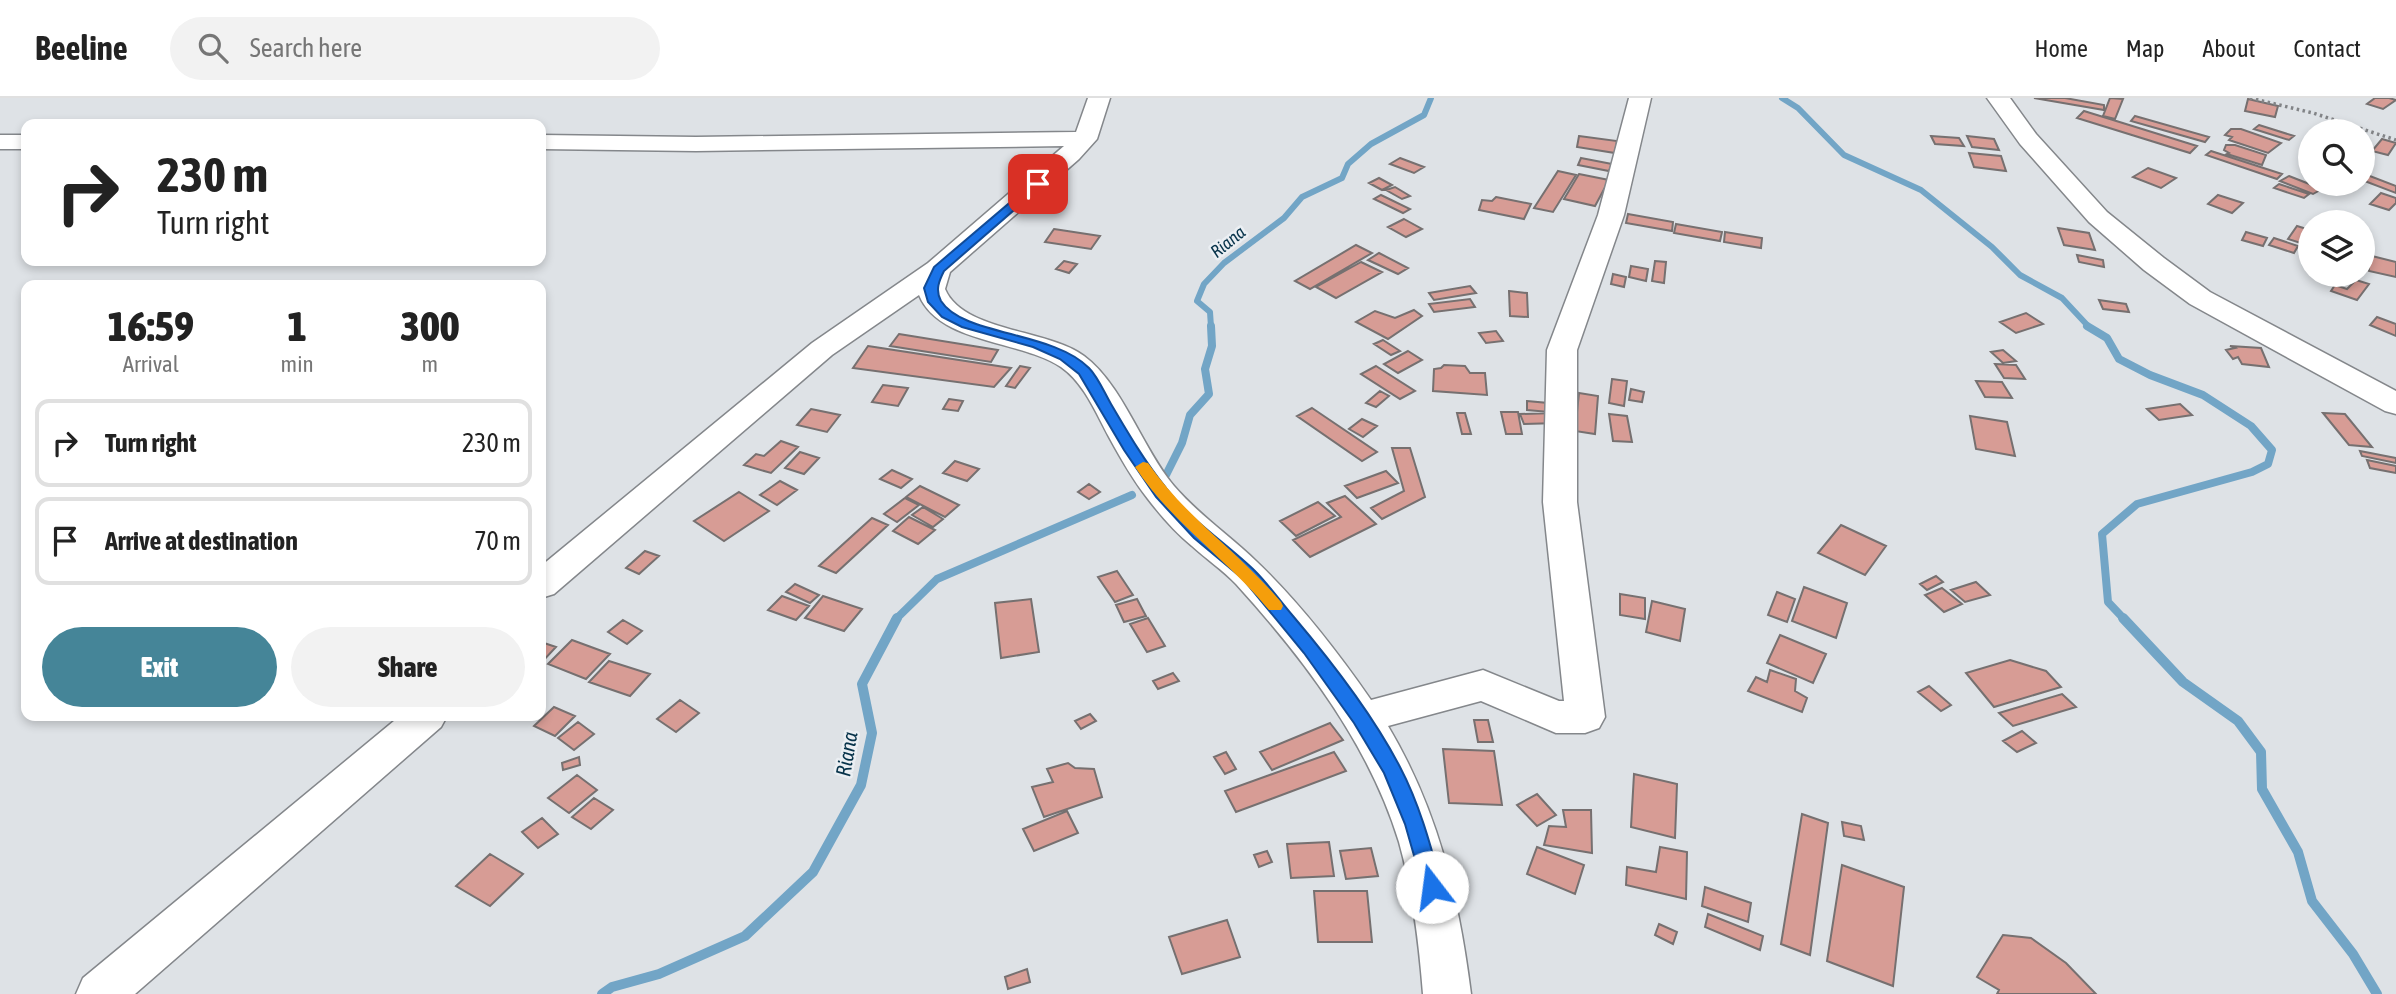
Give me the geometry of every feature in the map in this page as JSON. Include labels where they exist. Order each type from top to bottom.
[{"type":"street","points":[[546,581],[822,349],[938,269],[1058,167],[1084,139],[1099,98]]},
{"type":"street","points":[[1361,718],[1483,685],[1556,717],[1586,717],[1560,502],[1562,350],[1611,215],[1640,98]]},
{"type":"street","points":[[1998,98],[2028,139],[2098,217],[2154,264],[2200,298],[2396,404]]},
{"type":"street","points":[[546,142],[696,144],[1084,139]]},
{"type":"street","points":[[0,142],[21,142]]},
{"type":"street","points":[[938,269],[930,288],[935,302],[947,315],[966,325],[1037,344],[1065,356],[1084,371],[1161,494],[1199,534],[1249,575],[1310,648],[1361,718],[1393,770],[1415,824],[1437,909],[1447,994]]},
{"type":"street","points":[[100,994],[421,721]]},
{"type":"path","points":[[2250,98],[2313,113],[2396,140]]},
{"type":"building","points":[[2034,98],[2065,98],[2104,105],[2104,110]]},
{"type":"building","points":[[2110,98],[2123,99],[2115,119],[2103,116]]},
{"type":"building","points":[[2375,98],[2396,100],[2383,109],[2367,104]]},
{"type":"building","points":[[2248,99],[2278,106],[2275,117],[2245,111]]},
{"type":"building","points":[[2084,111],[2197,146],[2190,153],[2077,118]]},
{"type":"building","points":[[2135,116],[2209,137],[2205,142],[2131,121]]},
{"type":"building","points":[[2259,125],[2294,136],[2289,140],[2254,129]]},
{"type":"building","points":[[2231,129],[2241,129],[2281,143],[2268,153],[2229,140],[2232,137],[2225,135]]},
{"type":"building","points":[[1579,136],[1617,141],[1615,153],[1577,147]]},
{"type":"building","points":[[1931,136],[1959,138],[1964,146],[1935,144]]},
{"type":"building","points":[[1967,136],[1994,139],[1999,150],[1972,147]]},
{"type":"building","points":[[2382,139],[2396,143],[2388,155],[2375,152]]},
{"type":"building","points":[[2226,145],[2235,145],[2266,155],[2262,165],[2227,154],[2229,153],[2224,150]]},
{"type":"building","points":[[2211,151],[2282,174],[2277,179],[2206,155]]},
{"type":"building","points":[[1969,153],[2001,156],[2006,171],[1974,167]]},
{"type":"building","points":[[1400,158],[1424,167],[1414,173],[1390,164]]},
{"type":"building","points":[[1581,158],[1612,164],[1609,171],[1578,165]]},
{"type":"building","points":[[2148,168],[2176,178],[2161,188],[2133,177]]},
{"type":"building","points":[[1558,171],[1576,175],[1553,212],[1534,208]]},
{"type":"building","points":[[1579,174],[1609,180],[1595,206],[1564,199]]},
{"type":"building","points":[[2289,176],[2298,180],[2298,188],[2280,181]]},
{"type":"building","points":[[1379,178],[1392,185],[1382,190],[1369,183]]},
{"type":"building","points":[[2375,178],[2396,186],[2396,193],[2375,185]]},
{"type":"building","points":[[2279,184],[2298,190],[2298,196],[2274,188]]},
{"type":"building","points":[[1395,187],[1410,196],[1402,199],[1386,190]]},
{"type":"building","points":[[2381,193],[2396,198],[2396,203],[2389,210],[2370,204]]},
{"type":"building","points":[[1381,195],[1410,209],[1403,213],[1374,199]]},
{"type":"building","points":[[2218,195],[2243,203],[2232,213],[2208,204]]},
{"type":"building","points":[[1496,197],[1531,204],[1524,219],[1479,210],[1482,200],[1492,201]]},
{"type":"building","points":[[1628,214],[1673,222],[1672,231],[1626,223]]},
{"type":"building","points":[[1404,219],[1422,229],[1406,237],[1388,227]]},
{"type":"building","points":[[1676,224],[1722,232],[1720,241],[1674,233]]},
{"type":"building","points":[[2297,226],[2298,226],[2298,242],[2288,239]]},
{"type":"building","points":[[2058,228],[2089,233],[2095,250],[2064,245]]},
{"type":"building","points":[[1054,229],[1100,236],[1091,249],[1045,242]]},
{"type":"building","points":[[1725,232],[1762,238],[1761,248],[1724,242]]},
{"type":"building","points":[[2246,232],[2267,238],[2263,246],[2242,240]]},
{"type":"building","points":[[2274,238],[2298,246],[2294,253],[2269,245]]},
{"type":"building","points":[[1356,245],[1372,253],[1310,289],[1295,281]]},
{"type":"building","points":[[1379,253],[1408,268],[1398,274],[1368,260]]},
{"type":"building","points":[[2077,255],[2103,260],[2104,267],[2079,262]]},
{"type":"building","points":[[2375,257],[2396,262],[2396,277],[2375,272]]},
{"type":"building","points":[[1064,261],[1077,264],[1069,273],[1056,269]]},
{"type":"building","points":[[1655,261],[1666,262],[1664,283],[1652,281]]},
{"type":"building","points":[[1361,262],[1382,272],[1336,298],[1316,287]]},
{"type":"building","points":[[1631,266],[1648,269],[1646,281],[1629,277]]},
{"type":"building","points":[[1613,274],[1626,277],[1624,287],[1611,284]]},
{"type":"building","points":[[1470,286],[1476,293],[1434,300],[1429,293]]},
{"type":"building","points":[[2334,287],[2367,287],[2357,300],[2331,291]]},
{"type":"building","points":[[1509,291],[1527,293],[1528,317],[1510,316]]},
{"type":"building","points":[[1470,299],[1475,307],[1434,312],[1429,304]]},
{"type":"building","points":[[2099,300],[2126,304],[2129,312],[2103,309]]},
{"type":"building","points":[[1414,310],[1422,316],[1388,339],[1356,322],[1375,311],[1395,318]]},
{"type":"building","points":[[2026,313],[2043,324],[2016,333],[2000,322]]},
{"type":"building","points":[[2377,317],[2396,324],[2396,336],[2370,325]]},
{"type":"building","points":[[1496,331],[1503,341],[1486,343],[1479,333]]},
{"type":"building","points":[[899,334],[998,350],[991,362],[890,346]]},
{"type":"building","points":[[1383,340],[1400,351],[1391,355],[1374,344]]},
{"type":"building","points":[[868,346],[1011,368],[994,387],[853,368]]},
{"type":"building","points":[[2230,346],[2261,348],[2269,367],[2242,364],[2238,357],[2233,359],[2226,350],[2235,348]]},
{"type":"building","points":[[2003,350],[2016,361],[2003,363],[1991,352]]},
{"type":"building","points":[[1408,351],[1422,360],[1398,373],[1384,364]]},
{"type":"building","points":[[1995,364],[2016,365],[2025,379],[2004,378]]},
{"type":"building","points":[[1444,365],[1465,366],[1470,373],[1485,373],[1487,395],[1433,391],[1434,369]]},
{"type":"building","points":[[1020,366],[1030,368],[1015,388],[1006,386]]},
{"type":"building","points":[[1376,366],[1415,391],[1400,399],[1361,374]]},
{"type":"building","points":[[1612,379],[1627,381],[1624,406],[1609,403]]},
{"type":"building","points":[[1976,381],[2002,382],[2012,398],[1985,397]]},
{"type":"building","points":[[883,385],[908,388],[898,406],[872,402]]},
{"type":"building","points":[[1631,389],[1644,392],[1642,402],[1629,400]]},
{"type":"building","points":[[1380,391],[1389,396],[1376,407],[1366,403]]},
{"type":"building","points":[[1579,393],[1598,396],[1595,434],[1575,431]]},
{"type":"building","points":[[949,399],[963,401],[958,411],[943,409]]},
{"type":"building","points":[[1527,401],[1548,403],[1549,412],[1527,410]]},
{"type":"building","points":[[2180,404],[2192,415],[2159,420],[2147,409]]},
{"type":"building","points":[[1312,408],[1377,452],[1362,461],[1297,416]]},
{"type":"building","points":[[811,409],[840,415],[827,432],[797,425]]},
{"type":"building","points":[[1501,412],[1518,412],[1522,434],[1506,434]]},
{"type":"building","points":[[1457,413],[1465,413],[1471,434],[1462,434]]},
{"type":"building","points":[[1554,413],[1558,423],[1524,424],[1520,414]]},
{"type":"building","points":[[2323,413],[2345,414],[2372,447],[2349,445]]},
{"type":"building","points":[[1609,414],[1627,416],[1632,442],[1613,441]]},
{"type":"building","points":[[1970,416],[2007,422],[2015,456],[1976,449]]},
{"type":"building","points":[[1362,419],[1377,426],[1363,437],[1349,429]]},
{"type":"building","points":[[781,441],[798,447],[771,473],[744,465],[756,454],[764,456]]},
{"type":"building","points":[[1392,448],[1410,448],[1425,497],[1382,519],[1371,508],[1404,491]]},
{"type":"building","points":[[2360,451],[2396,458],[2396,463],[2362,456]]},
{"type":"building","points":[[800,452],[819,458],[804,474],[785,468]]},
{"type":"building","points":[[2367,460],[2396,466],[2396,473],[2370,468]]},
{"type":"building","points":[[955,461],[979,469],[967,481],[943,473]]},
{"type":"building","points":[[892,470],[912,479],[901,488],[880,479]]},
{"type":"building","points":[[1386,471],[1398,483],[1357,498],[1345,486]]},
{"type":"building","points":[[780,481],[797,490],[777,505],[760,495]]},
{"type":"building","points":[[1089,484],[1100,492],[1089,499],[1078,492]]},
{"type":"building","points":[[920,486],[959,505],[945,517],[906,497]]},
{"type":"building","points":[[739,492],[769,511],[724,541],[694,521]]},
{"type":"building","points":[[1345,496],[1376,524],[1310,557],[1293,540],[1341,517],[1327,503]]},
{"type":"building","points":[[905,498],[919,505],[897,522],[884,514]]},
{"type":"building","points":[[1318,502],[1335,516],[1296,536],[1280,521]]},
{"type":"building","points":[[923,507],[943,519],[933,527],[912,515]]},
{"type":"building","points":[[909,517],[935,530],[918,544],[893,531]]},
{"type":"building","points":[[872,518],[888,525],[836,573],[819,566]]},
{"type":"building","points":[[1841,525],[1886,546],[1865,575],[1818,553]]},
{"type":"building","points":[[645,551],[659,556],[639,574],[626,568]]},
{"type":"building","points":[[1117,571],[1133,595],[1115,602],[1098,577]]},
{"type":"building","points":[[1936,576],[1943,582],[1927,590],[1920,584]]},
{"type":"building","points":[[1976,582],[1990,595],[1965,602],[1951,590]]},
{"type":"building","points":[[795,584],[819,595],[810,603],[786,592]]},
{"type":"building","points":[[1804,587],[1847,603],[1836,638],[1792,621]]},
{"type":"building","points":[[1942,588],[1962,604],[1944,612],[1925,595]]},
{"type":"building","points":[[1777,592],[1795,599],[1787,622],[1768,615]]},
{"type":"building","points":[[1620,594],[1645,598],[1645,619],[1620,615]]},
{"type":"building","points":[[782,596],[809,606],[796,620],[768,610]]},
{"type":"building","points":[[823,596],[862,609],[844,631],[805,618]]},
{"type":"building","points":[[1031,599],[1039,652],[1001,658],[995,603]]},
{"type":"building","points":[[1137,599],[1146,616],[1124,622],[1116,605]]},
{"type":"building","points":[[1652,601],[1685,609],[1680,641],[1646,632]]},
{"type":"building","points":[[1148,618],[1165,646],[1147,652],[1130,624]]},
{"type":"building","points":[[623,620],[642,631],[627,644],[608,632]]},
{"type":"building","points":[[1780,635],[1826,654],[1813,683],[1767,663]]},
{"type":"building","points":[[572,640],[610,654],[586,679],[548,664]]},
{"type":"building","points":[[546,644],[556,647],[546,658]]},
{"type":"building","points":[[2010,660],[2046,671],[2061,687],[1994,707],[1966,673]]},
{"type":"building","points":[[609,661],[650,674],[630,696],[589,682]]},
{"type":"building","points":[[1770,670],[1796,679],[1795,691],[1807,698],[1802,712],[1748,691],[1756,677],[1767,682]]},
{"type":"building","points":[[1173,673],[1179,681],[1158,689],[1153,681]]},
{"type":"building","points":[[1929,686],[1951,705],[1941,711],[1918,692]]},
{"type":"building","points":[[2062,694],[2076,707],[2013,726],[1999,713]]},
{"type":"building","points":[[680,700],[699,713],[676,732],[657,719]]},
{"type":"building","points":[[554,707],[575,716],[555,736],[534,726],[539,721],[546,721],[546,715]]},
{"type":"building","points":[[1090,714],[1096,721],[1081,729],[1075,721]]},
{"type":"building","points":[[1474,720],[1488,720],[1493,742],[1478,742]]},
{"type":"building","points":[[578,722],[594,734],[574,750],[558,738]]},
{"type":"building","points":[[1330,723],[1343,740],[1272,770],[1260,752]]},
{"type":"building","points":[[2022,731],[2036,743],[2017,752],[2003,741]]},
{"type":"building","points":[[1443,749],[1494,751],[1502,805],[1449,803]]},
{"type":"building","points":[[1226,752],[1236,769],[1225,774],[1214,757]]},
{"type":"building","points":[[1334,752],[1346,771],[1236,812],[1225,791]]},
{"type":"building","points":[[579,757],[580,765],[563,770],[562,763]]},
{"type":"building","points":[[1068,763],[1075,768],[1094,769],[1102,797],[1044,817],[1032,787],[1053,782],[1047,769]]},
{"type":"building","points":[[1634,774],[1677,784],[1675,838],[1631,827]]},
{"type":"building","points":[[577,775],[597,790],[569,813],[548,798]]},
{"type":"building","points":[[1537,794],[1556,815],[1537,826],[1517,805]]},
{"type":"building","points":[[594,798],[613,810],[591,829],[572,817]]},
{"type":"building","points":[[1563,810],[1591,810],[1592,853],[1544,845],[1549,826],[1566,827]]},
{"type":"building","points":[[1067,811],[1078,833],[1034,851],[1023,829]]},
{"type":"building","points":[[1802,814],[1828,823],[1810,955],[1781,944]]},
{"type":"building","points":[[542,818],[558,834],[538,848],[522,832]]},
{"type":"building","points":[[1842,822],[1861,826],[1864,840],[1844,836]]},
{"type":"building","points":[[1329,842],[1334,876],[1291,878],[1287,844]]},
{"type":"building","points":[[1537,847],[1584,865],[1575,894],[1527,874]]},
{"type":"building","points":[[1660,847],[1687,852],[1686,899],[1626,885],[1627,867],[1656,872]]},
{"type":"building","points":[[1371,848],[1378,876],[1346,879],[1340,851]]},
{"type":"building","points":[[1267,851],[1272,862],[1259,867],[1254,855]]},
{"type":"building","points":[[490,854],[523,874],[490,906],[456,886]]},
{"type":"building","points":[[1842,865],[1904,887],[1893,986],[1827,961]]},
{"type":"building","points":[[1705,887],[1751,903],[1748,922],[1702,906]]},
{"type":"building","points":[[1314,891],[1367,891],[1372,942],[1318,942]]},
{"type":"building","points":[[1708,914],[1763,936],[1760,950],[1705,927]]},
{"type":"building","points":[[1227,920],[1240,957],[1182,974],[1169,937]]},
{"type":"building","points":[[1659,924],[1677,932],[1673,944],[1655,935]]},
{"type":"building","points":[[2003,935],[2031,938],[2066,963],[2096,994],[1997,994],[1999,990],[1977,977]]},
{"type":"building","points":[[1027,969],[1030,982],[1008,989],[1005,977]]},
{"type":"waterway","name":"Riana","points":[[1211,327],[1210,312],[1197,301],[1204,284],[1224,263],[1284,218],[1302,197],[1342,178],[1348,164],[1371,144],[1424,115],[1431,98]]},
{"type":"waterway","points":[[1782,98],[1798,108],[1844,155],[1921,190],[1992,247],[2020,275],[2062,298],[2089,327]]},
{"type":"waterway","name":"Riana","points":[[1166,475],[1182,443],[1190,415],[1209,394],[1205,369],[1212,346],[1211,326]]},
{"type":"waterway","points":[[2087,326],[2107,338],[2119,359],[2150,375],[2203,395],[2251,426],[2272,450],[2268,464],[2252,472],[2137,504],[2102,534],[2108,602],[2125,620]]},
{"type":"waterway","name":"Riana","points":[[897,618],[937,579],[1132,495]]},
{"type":"waterway","name":"Riana","points":[[602,994],[612,987],[659,974],[745,936],[813,872],[861,785],[872,733],[862,684],[897,618]]},
{"type":"waterway","points":[[2123,618],[2183,682],[2238,721],[2261,752],[2262,789],[2298,852],[2312,901],[2353,954],[2377,994]]},
{"type":"slow traffic","points":[[1143,467],[1161,494],[1199,534],[1249,575],[1275,606]]},
{"type":"route","points":[[1038,184],[938,269],[930,288],[935,302],[947,315],[966,325],[1037,344],[1065,356],[1084,371],[1161,494],[1199,534],[1249,575],[1310,648],[1361,718],[1393,770],[1415,824],[1432,887]]}]
